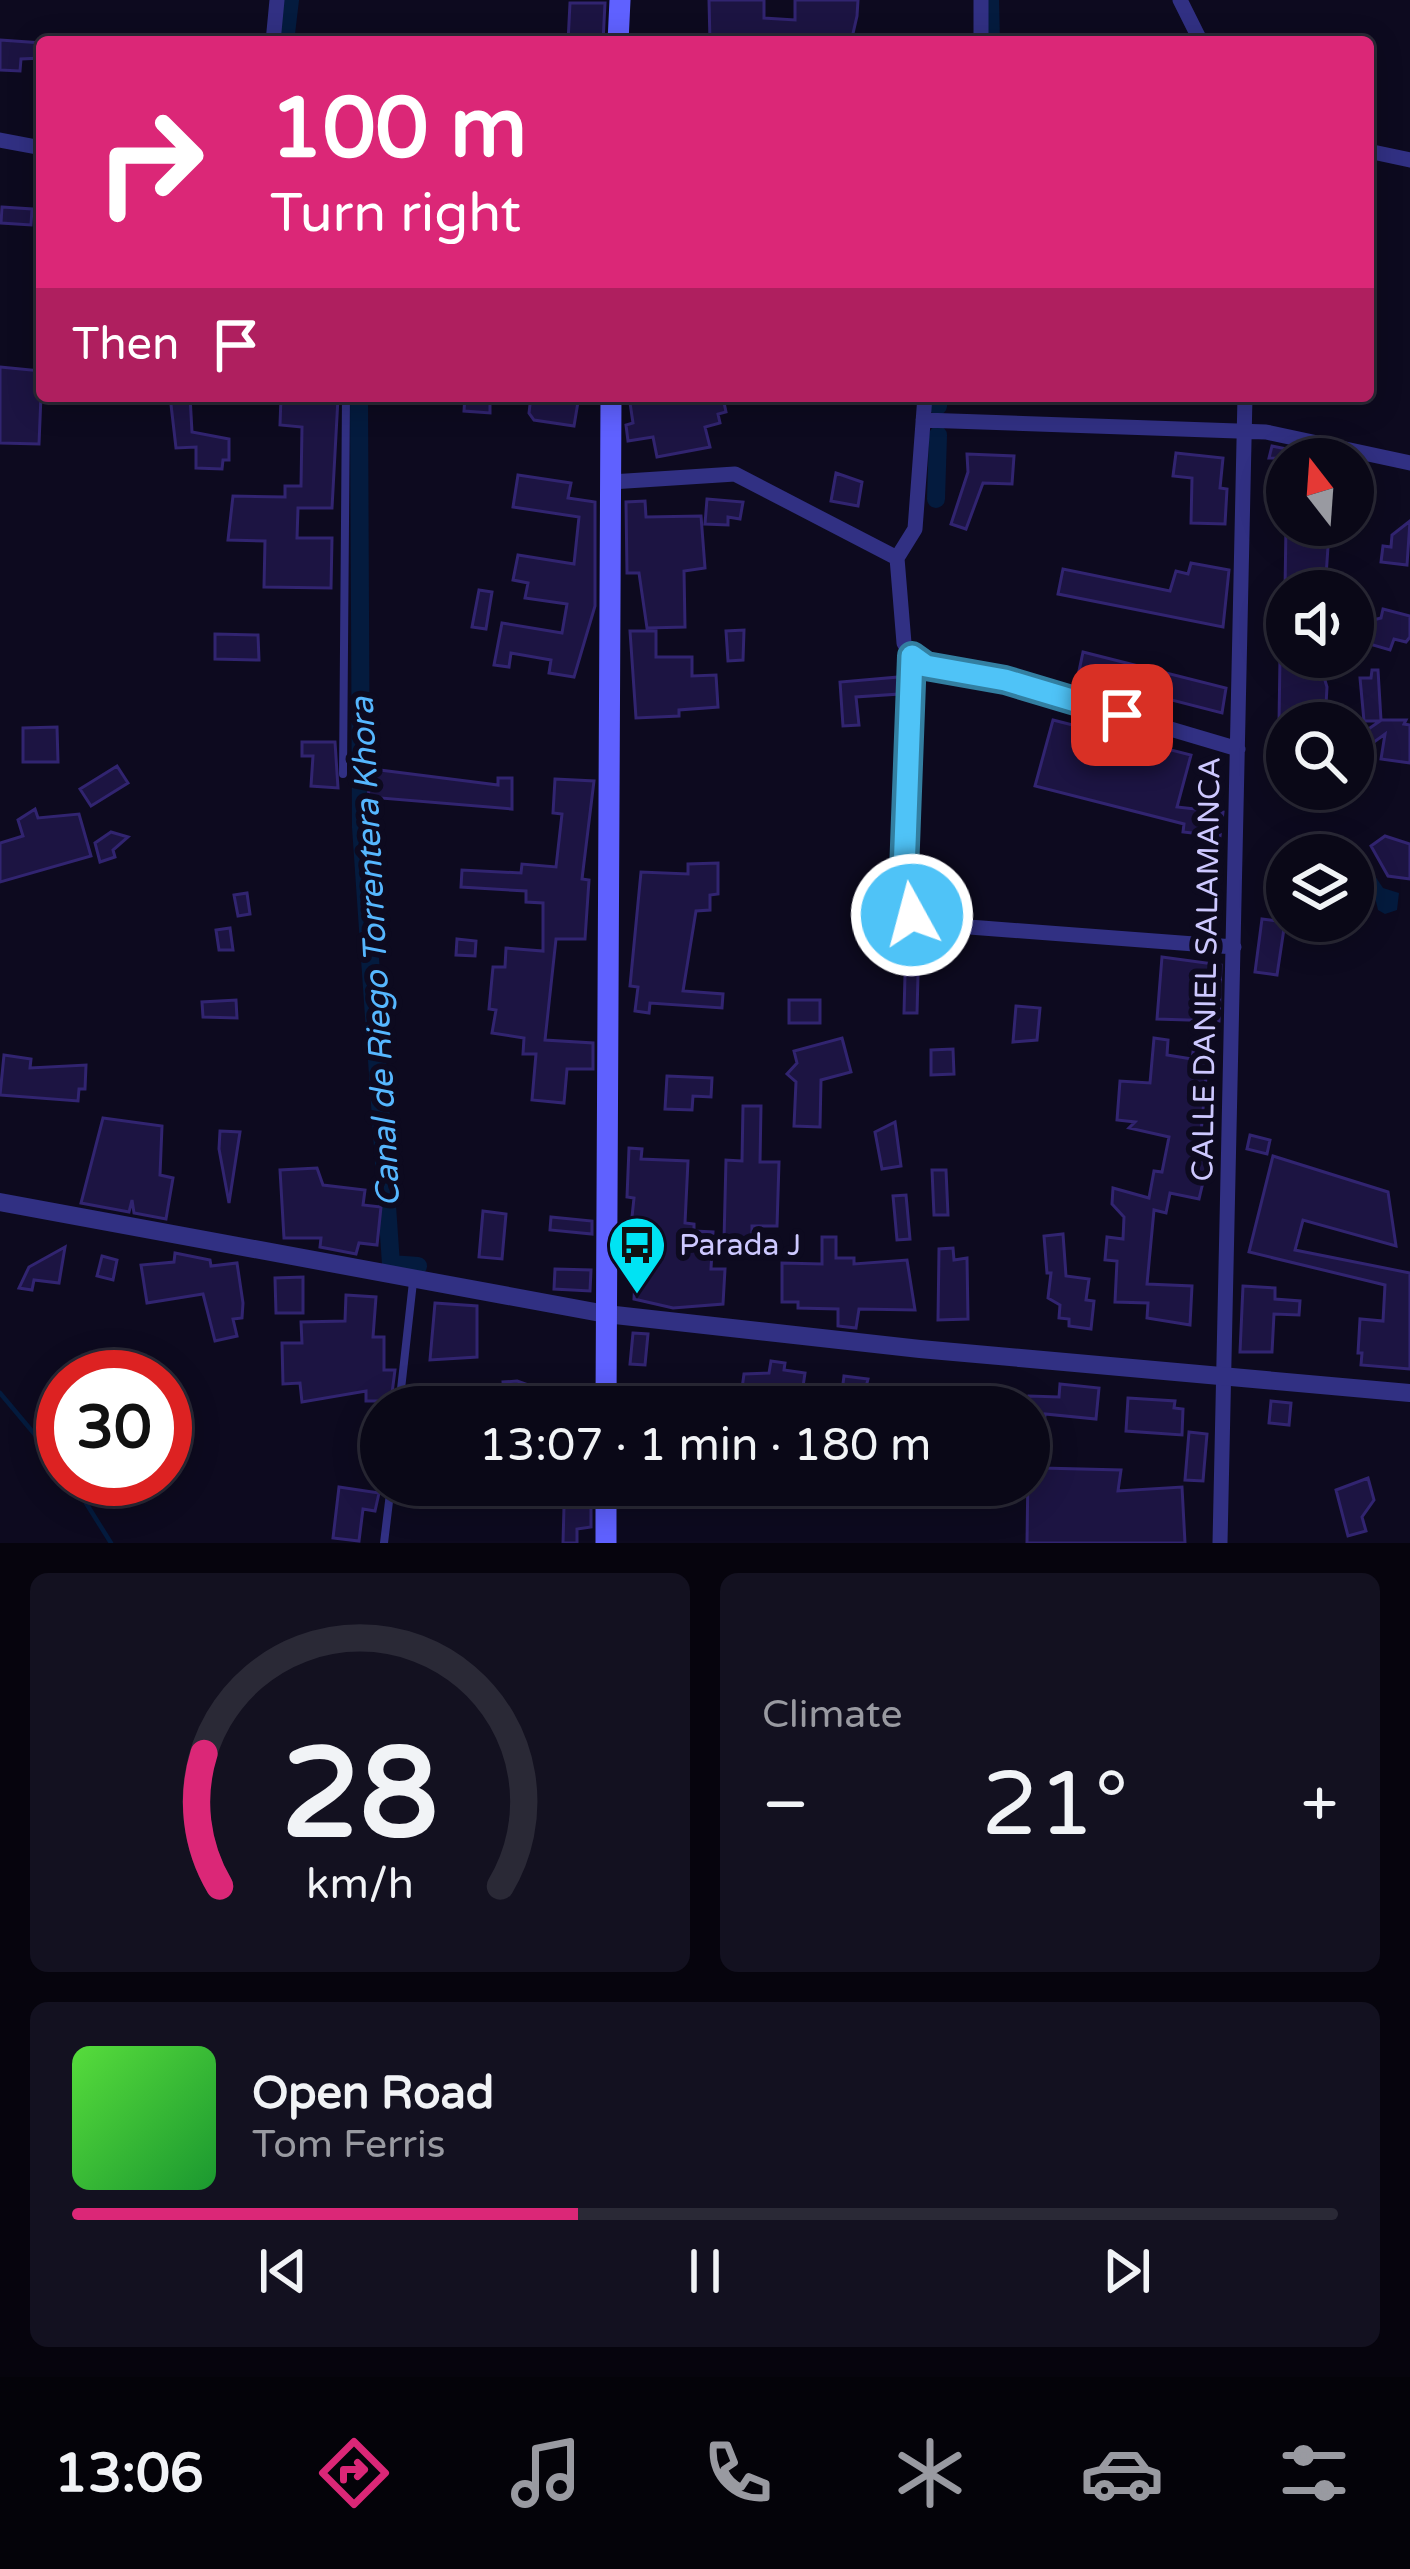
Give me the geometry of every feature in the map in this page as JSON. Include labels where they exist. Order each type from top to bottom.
[{"type":"main road","points":[[618,36],[620,0]]},
{"type":"main road","points":[[606,1386],[611,402]]},
{"type":"main road","points":[[606,1506],[606,1543]]},
{"type":"street","points":[[274,36],[277,0]]},
{"type":"street","points":[[981,0],[981,36]]},
{"type":"street","points":[[1180,0],[1199,36]]},
{"type":"street","points":[[0,140],[36,147]]},
{"type":"street","points":[[1374,153],[1410,160]]},
{"type":"street","points":[[924,402],[915,529],[897,557],[904,643],[912,656],[926,666],[1005,680],[1238,749]]},
{"type":"street","name":"CALLE DANIEL SALAMANCA","points":[[1220,1543],[1245,402]]},
{"type":"street","points":[[923,420],[1266,432],[1410,463]]},
{"type":"street","points":[[611,482],[735,474],[897,557]]},
{"type":"street","points":[[912,656],[903,899],[912,915],[930,924],[1234,946]]},
{"type":"street","points":[[0,1202],[413,1282],[606,1314],[1410,1393]]},
{"type":"lane","points":[[344,774],[346,402]]},
{"type":"lane","points":[[401,1386],[413,1282]]},
{"type":"lane","points":[[384,1543],[388,1506]]},
{"type":"water","points":[[1374,874],[1383,888],[1399,893],[1397,910],[1385,914],[1378,910]]},
{"type":"building","points":[[709,0],[764,0],[764,18],[795,20],[795,0],[858,0],[852,36],[710,36]]},
{"type":"building","points":[[570,3],[605,3],[603,36],[568,36]]},
{"type":"building","points":[[0,40],[36,43],[36,58],[21,59],[20,71],[0,70]]},
{"type":"building","points":[[2,207],[32,209],[31,225],[1,223]]},
{"type":"building","points":[[0,367],[36,370],[39,444],[0,443]]},
{"type":"building","points":[[171,402],[190,402],[192,432],[229,439],[229,460],[223,460],[222,469],[196,468],[196,447],[176,448]]},
{"type":"building","points":[[281,402],[338,402],[332,508],[298,508],[297,538],[332,538],[331,588],[264,587],[265,541],[228,540],[233,496],[285,497],[285,486],[301,486],[302,427],[280,425]]},
{"type":"building","points":[[465,402],[490,402],[490,413],[464,411]]},
{"type":"building","points":[[530,402],[578,402],[574,426],[534,420]]},
{"type":"building","points":[[630,402],[724,402],[726,412],[718,414],[720,423],[705,427],[710,447],[657,457],[653,437],[628,441],[626,425],[633,423]]},
{"type":"building","points":[[1176,453],[1223,458],[1220,488],[1227,489],[1225,524],[1191,523],[1192,478],[1173,476]]},
{"type":"building","points":[[967,454],[1014,456],[1012,484],[983,483],[966,529],[951,524],[968,472]]},
{"type":"building","points":[[836,473],[862,482],[858,506],[831,501]]},
{"type":"building","points":[[518,475],[571,483],[568,498],[595,502],[595,606],[574,677],[549,673],[551,660],[511,653],[509,667],[494,665],[502,623],[562,633],[567,604],[525,598],[528,583],[513,580],[518,555],[574,564],[579,517],[513,507]]},
{"type":"building","points":[[707,499],[743,502],[740,519],[728,517],[728,525],[705,524]]},
{"type":"building","points":[[645,501],[646,517],[701,516],[705,568],[684,571],[685,627],[647,628],[639,573],[627,573],[626,502]]},
{"type":"building","points":[[1410,521],[1407,565],[1381,562],[1383,546],[1391,547],[1392,535]]},
{"type":"building","points":[[1286,546],[1328,546],[1326,570],[1285,570]]},
{"type":"building","points":[[1191,563],[1229,570],[1223,627],[1058,594],[1063,569],[1170,591],[1176,571],[1188,574]]},
{"type":"building","points":[[479,590],[492,592],[486,629],[472,627]]},
{"type":"building","points":[[1383,609],[1410,616],[1410,637],[1406,642],[1394,639],[1390,650],[1374,645],[1374,620],[1381,618]]},
{"type":"building","points":[[744,630],[743,660],[728,661],[726,631]]},
{"type":"building","points":[[630,631],[656,631],[656,657],[692,657],[692,676],[716,675],[718,707],[679,710],[679,716],[636,718]]},
{"type":"building","points":[[215,634],[258,635],[259,660],[215,659]]},
{"type":"building","points":[[1083,652],[1226,688],[1222,713],[1078,676]]},
{"type":"building","points":[[1378,670],[1381,720],[1406,720],[1404,724],[1410,725],[1410,763],[1381,759],[1385,734],[1374,742],[1374,725],[1380,721],[1374,721],[1374,702],[1362,702],[1360,678],[1374,678]]},
{"type":"building","points":[[899,677],[899,694],[856,697],[859,725],[843,726],[840,682]]},
{"type":"building","points":[[1280,678],[1324,678],[1326,702],[1279,702]]},
{"type":"building","points":[[1053,720],[1191,755],[1177,807],[1223,812],[1220,836],[1183,832],[1184,824],[1035,786]]},
{"type":"building","points":[[57,727],[58,762],[23,762],[23,728]]},
{"type":"building","points":[[302,742],[335,742],[338,788],[311,786],[313,756],[302,756]]},
{"type":"building","points":[[117,766],[128,783],[91,806],[80,789]]},
{"type":"building","points":[[372,769],[498,785],[498,778],[512,778],[512,809],[368,797]]},
{"type":"building","points":[[555,779],[594,781],[582,879],[589,880],[585,939],[556,939],[545,1040],[593,1043],[593,1069],[567,1069],[564,1103],[532,1100],[536,1054],[523,1054],[524,1038],[492,1033],[496,1010],[489,1009],[493,967],[505,967],[506,948],[543,951],[543,903],[526,902],[526,891],[461,887],[462,870],[521,873],[522,864],[556,867],[562,814],[553,813]]},
{"type":"building","points":[[35,809],[38,818],[79,814],[91,856],[0,882],[0,843],[23,836],[18,820]]},
{"type":"building","points":[[111,832],[128,837],[113,850],[115,857],[100,862],[95,843]]},
{"type":"building","points":[[1385,836],[1410,844],[1410,879],[1388,876],[1374,844]]},
{"type":"building","points":[[718,863],[718,894],[710,895],[710,910],[696,911],[683,991],[723,994],[722,1008],[650,1003],[649,1013],[635,1011],[638,987],[630,986],[641,872],[688,874],[688,864]]},
{"type":"building","points":[[247,893],[250,914],[238,916],[234,895]]},
{"type":"building","points":[[1262,919],[1266,920],[1266,942],[1282,942],[1277,975],[1255,972]]},
{"type":"building","points":[[230,928],[233,950],[219,950],[216,930]]},
{"type":"building","points":[[457,939],[476,941],[475,956],[456,955]]},
{"type":"building","points":[[1162,957],[1221,965],[1219,1021],[1157,1019]]},
{"type":"building","points":[[905,975],[918,975],[917,1013],[904,1013]]},
{"type":"building","points":[[236,1000],[237,1018],[203,1017],[202,1002]]},
{"type":"building","points":[[789,1000],[820,1000],[820,1023],[789,1023]]},
{"type":"building","points":[[1016,1006],[1040,1008],[1037,1040],[1013,1042]]},
{"type":"building","points":[[842,1038],[851,1072],[821,1080],[820,1127],[794,1126],[796,1082],[787,1074],[797,1063],[794,1051]]},
{"type":"building","points":[[1154,1038],[1168,1040],[1167,1055],[1192,1059],[1193,1052],[1208,1055],[1199,1155],[1209,1157],[1199,1199],[1170,1193],[1166,1213],[1154,1210],[1147,1284],[1192,1286],[1190,1325],[1147,1318],[1148,1303],[1115,1302],[1117,1261],[1105,1260],[1107,1237],[1123,1239],[1124,1217],[1112,1204],[1113,1188],[1149,1198],[1154,1171],[1162,1172],[1169,1137],[1129,1128],[1135,1122],[1117,1120],[1120,1081],[1150,1083]]},
{"type":"building","points":[[953,1049],[954,1074],[931,1075],[931,1050]]},
{"type":"building","points":[[4,1055],[31,1059],[30,1068],[86,1065],[85,1089],[79,1089],[78,1101],[0,1095]]},
{"type":"building","points":[[667,1076],[712,1078],[711,1097],[693,1096],[692,1110],[665,1109]]},
{"type":"building","points":[[743,1106],[761,1106],[760,1162],[779,1162],[777,1226],[752,1226],[752,1241],[724,1240],[726,1160],[742,1161]]},
{"type":"building","points":[[103,1118],[162,1126],[160,1175],[173,1178],[166,1219],[134,1213],[132,1200],[129,1212],[81,1203]]},
{"type":"building","points":[[895,1122],[901,1166],[882,1169],[875,1132]]},
{"type":"building","points":[[220,1131],[240,1132],[229,1203],[219,1149]]},
{"type":"building","points":[[1250,1135],[1270,1140],[1267,1154],[1247,1149]]},
{"type":"building","points":[[629,1148],[642,1149],[641,1159],[688,1161],[685,1223],[694,1224],[694,1231],[713,1232],[711,1269],[725,1269],[723,1304],[673,1308],[634,1299],[637,1246],[629,1245],[634,1198],[627,1197]]},
{"type":"building","points":[[1273,1156],[1388,1192],[1396,1246],[1303,1220],[1295,1250],[1410,1273],[1410,1369],[1361,1365],[1360,1319],[1383,1321],[1385,1285],[1249,1252]]},
{"type":"building","points":[[317,1168],[323,1185],[365,1190],[363,1205],[381,1207],[377,1245],[359,1243],[356,1254],[320,1247],[321,1238],[284,1238],[280,1170]]},
{"type":"building","points":[[932,1170],[946,1170],[948,1215],[934,1215]]},
{"type":"building","points":[[906,1195],[910,1239],[897,1240],[893,1196]]},
{"type":"building","points":[[483,1211],[506,1214],[502,1259],[479,1257]]},
{"type":"building","points":[[551,1217],[592,1221],[592,1234],[550,1230]]},
{"type":"building","points":[[1063,1234],[1066,1276],[1089,1279],[1086,1300],[1094,1301],[1091,1329],[1069,1326],[1069,1319],[1059,1318],[1060,1305],[1048,1298],[1051,1273],[1047,1273],[1044,1236]]},
{"type":"building","points":[[822,1237],[836,1237],[836,1258],[854,1258],[854,1264],[907,1260],[915,1310],[859,1309],[856,1328],[838,1326],[838,1309],[798,1308],[798,1302],[782,1302],[782,1263],[822,1264]]},
{"type":"building","points":[[65,1247],[59,1283],[34,1280],[32,1290],[19,1288],[29,1267]]},
{"type":"building","points":[[953,1248],[954,1260],[967,1258],[968,1319],[938,1320],[939,1249]]},
{"type":"building","points":[[175,1253],[210,1260],[211,1266],[237,1263],[243,1303],[242,1318],[233,1319],[237,1336],[215,1341],[203,1294],[147,1303],[141,1265],[174,1262]]},
{"type":"building","points":[[102,1256],[117,1260],[113,1280],[97,1276]]},
{"type":"building","points":[[555,1269],[591,1270],[590,1291],[554,1289]]},
{"type":"building","points":[[303,1277],[303,1313],[276,1313],[275,1278]]},
{"type":"building","points":[[1243,1286],[1275,1288],[1275,1299],[1300,1301],[1299,1315],[1274,1314],[1272,1352],[1240,1352]]},
{"type":"building","points":[[346,1295],[376,1297],[373,1337],[384,1337],[384,1370],[395,1370],[393,1386],[360,1386],[360,1392],[302,1402],[300,1383],[283,1384],[282,1343],[302,1343],[301,1322],[345,1321]]},
{"type":"building","points":[[435,1303],[477,1306],[477,1357],[430,1360]]},
{"type":"building","points":[[633,1333],[648,1334],[645,1365],[630,1364]]},
{"type":"building","points":[[771,1361],[785,1363],[784,1370],[805,1373],[803,1386],[742,1386],[744,1374],[769,1373]]},
{"type":"building","points":[[844,1376],[868,1379],[866,1386],[843,1386]]},
{"type":"building","points":[[517,1381],[531,1386],[503,1386],[503,1382]]},
{"type":"building","points":[[1060,1384],[1099,1388],[1096,1419],[1050,1414],[1050,1397],[1059,1397]]},
{"type":"building","points":[[1128,1398],[1175,1401],[1174,1408],[1183,1409],[1182,1435],[1126,1431]]},
{"type":"building","points":[[1271,1401],[1291,1403],[1289,1425],[1269,1423]]},
{"type":"building","points":[[1189,1432],[1207,1434],[1203,1481],[1185,1480]]},
{"type":"building","points":[[1050,1468],[1121,1470],[1118,1491],[1182,1487],[1185,1543],[1027,1543],[1028,1506],[1050,1506]]},
{"type":"building","points":[[1368,1478],[1374,1500],[1362,1517],[1366,1531],[1348,1536],[1336,1490]]},
{"type":"building","points":[[339,1487],[360,1490],[360,1506],[376,1506],[375,1511],[363,1509],[359,1541],[333,1538]]},
{"type":"building","points":[[564,1507],[591,1507],[591,1527],[577,1529],[577,1543],[563,1543]]},
{"type":"waterway","name":"Canal de Riego Torrentera Khora","points":[[286,36],[290,0]]},
{"type":"waterway","name":"Canal de Riego Torrentera Khora","points":[[990,0],[991,36]]},
{"type":"waterway","name":"Canal de Riego Torrentera Khora","points":[[359,402],[361,827],[391,1264],[418,1266]]},
{"type":"waterway","name":"Canal de Riego Torrentera Khora","points":[[938,402],[938,406]]},
{"type":"waterway","name":"Canal de Riego Torrentera Khora","points":[[936,499],[938,435]]},
{"type":"waterway","points":[[0,1393],[36,1436]]},
{"type":"waterway","points":[[88,1506],[111,1543]]},
{"type":"place","name":"Parada J","points":[[637,1296]]},
{"type":"route","points":[[912,915],[903,899],[912,656],[926,666],[1005,680],[1122,715]]}]
